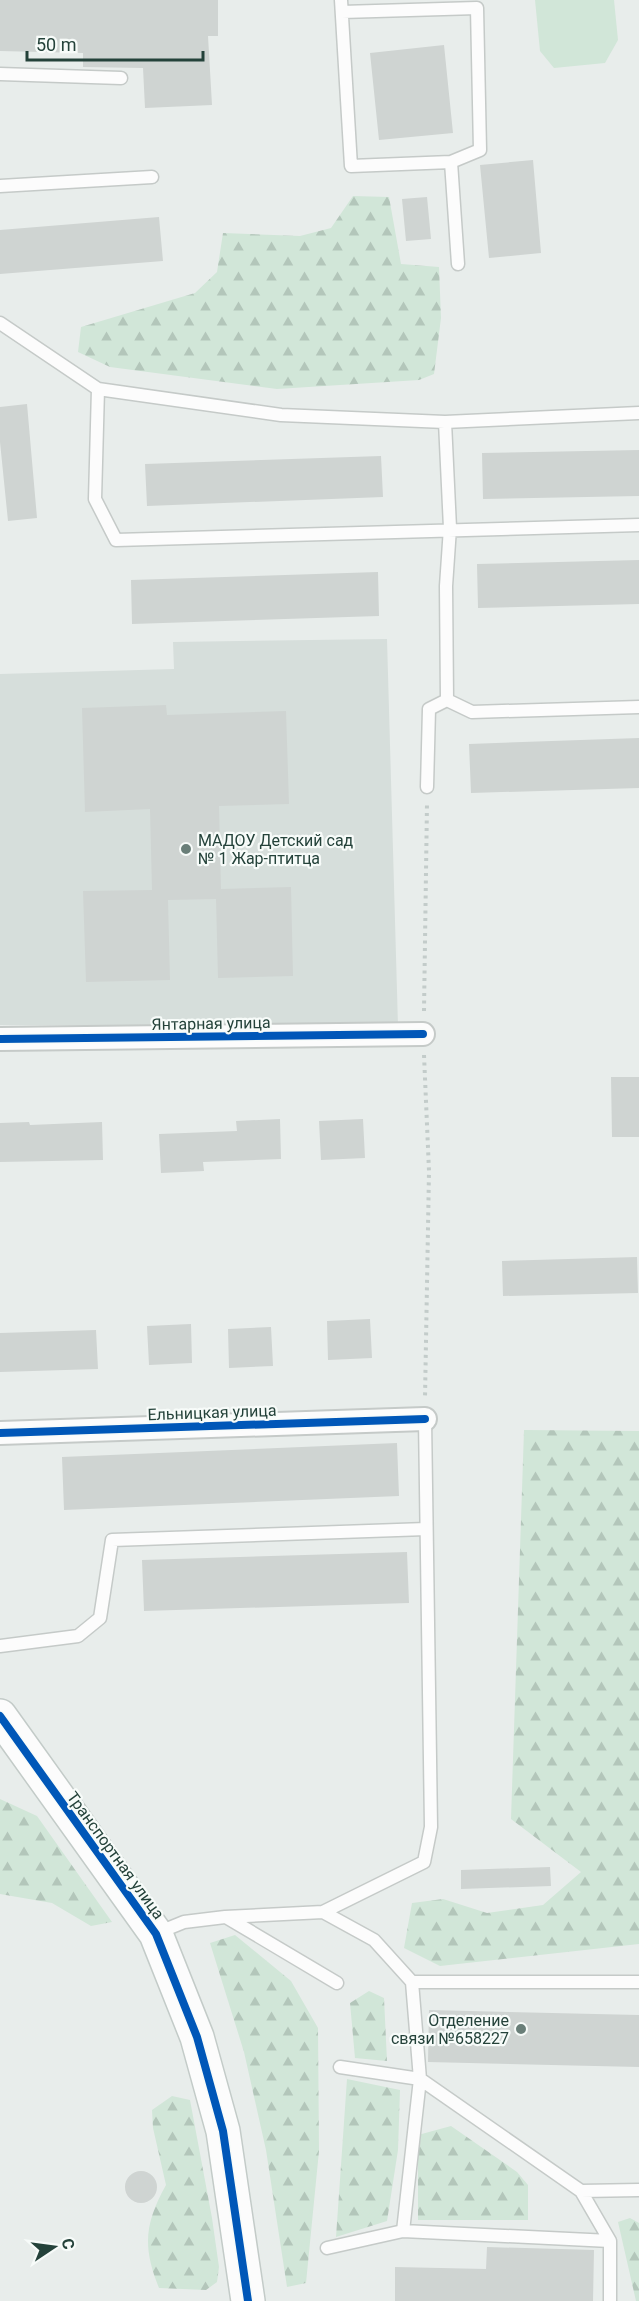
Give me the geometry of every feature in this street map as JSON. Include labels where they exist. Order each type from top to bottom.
[{"type":"street","name":"Янтарная улица","points":[[0,1039],[423,1034]]},
{"type":"street","name":"Ельницкая улица","points":[[0,1433],[425,1419]]},
{"type":"street","name":"Транспортная улица","points":[[0,1716],[156,1934],[197,2037],[222,2131],[248,2301]]},
{"type":"lane","points":[[341,6],[477,8],[480,150],[452,162],[351,166],[341,6]]},
{"type":"lane","points":[[0,74],[121,78]]},
{"type":"lane","points":[[452,162],[458,264]]},
{"type":"lane","points":[[0,186],[152,177]]},
{"type":"lane","points":[[0,323],[98,388],[281,415],[445,422],[639,413]]},
{"type":"lane","points":[[98,388],[95,499],[116,540],[450,528],[639,525]]},
{"type":"lane","points":[[445,422],[450,528],[446,586],[447,700]]},
{"type":"lane","points":[[447,700],[472,712],[639,707]]},
{"type":"lane","points":[[427,787],[429,709],[447,700]]},
{"type":"lane","points":[[156,1934],[184,1922],[225,1917],[323,1912],[424,1862],[431,1827],[425,1419]]},
{"type":"lane","points":[[0,1646],[78,1636],[100,1618],[112,1540],[426,1529]]},
{"type":"lane","points":[[323,1912],[374,1940],[412,1982],[420,2079],[403,2230]]},
{"type":"lane","points":[[225,1917],[337,1983]]},
{"type":"lane","points":[[412,1982],[639,1982]]},
{"type":"lane","points":[[340,2067],[420,2079],[581,2191],[610,2241],[610,2301]]},
{"type":"lane","points":[[581,2191],[639,2190]]},
{"type":"lane","points":[[327,2248],[403,2230],[610,2241]]},
{"type":"path","points":[[425,1419],[429,1171],[423,1034],[427,787]]},
{"type":"shaded area","points":[[387,639],[398,1026],[0,1025],[0,674],[174,669],[173,642]]},
{"type":"green space","points":[[535,0],[614,0],[618,40],[605,63],[554,68],[540,51]]},
{"type":"green space","points":[[353,196],[389,197],[401,264],[439,267],[441,318],[434,374],[419,380],[277,389],[110,367],[78,352],[81,327],[195,293],[217,272],[223,233],[300,236],[331,228]]},
{"type":"green space","points":[[524,1430],[639,1431],[639,1944],[440,1966],[404,1948],[412,1903],[443,1899],[487,1913],[543,1905],[581,1872],[511,1819]]},
{"type":"green space","points":[[0,1799],[37,1816],[112,1922],[91,1926],[52,1903],[0,1894]]},
{"type":"green space","points":[[235,1935],[291,1981],[318,2028],[319,2151],[306,2283],[287,2287],[266,2150],[244,2052],[210,1943]]},
{"type":"green space","points":[[369,1991],[384,1998],[387,2061],[355,2058],[350,2003]]},
{"type":"green space","points":[[347,2079],[400,2090],[398,2150],[387,2221],[336,2237]]},
{"type":"green space","points":[[172,2096],[190,2100],[212,2218],[219,2267],[217,2282],[206,2290],[159,2288],[150,2260],[148,2235],[150,2223],[166,2185],[153,2128],[152,2110]]},
{"type":"green space","points":[[451,2126],[517,2172],[528,2185],[528,2220],[418,2220],[418,2135]]},
{"type":"green space","points":[[630,2218],[639,2223],[639,2301],[636,2301],[618,2222]]},
{"type":"building","points":[[0,0],[218,0],[218,36],[208,36],[212,105],[145,108],[143,68],[83,67],[83,53],[0,51]]},
{"type":"building","points":[[444,45],[453,133],[379,140],[370,53]]},
{"type":"building","points":[[533,160],[541,253],[489,258],[480,165]]},
{"type":"building","points":[[427,197],[431,239],[406,241],[402,199]]},
{"type":"building","points":[[159,217],[163,261],[0,274],[0,230]]},
{"type":"building","points":[[27,404],[37,518],[8,521],[0,442],[0,407]]},
{"type":"building","points":[[639,450],[639,496],[483,499],[482,453]]},
{"type":"building","points":[[381,456],[383,497],[147,506],[145,464]]},
{"type":"building","points":[[639,560],[639,604],[478,608],[477,564]]},
{"type":"building","points":[[378,572],[379,616],[132,624],[131,580]]},
{"type":"building","name":"МАДОУ Детский сад № 1 Жар-птитца","points":[[166,705],[167,715],[286,711],[289,804],[219,806],[221,889],[291,887],[293,976],[218,978],[216,899],[168,900],[170,980],[86,982],[83,891],[152,890],[150,809],[85,812],[82,708]]},
{"type":"building","points":[[639,738],[639,788],[471,793],[469,744]]},
{"type":"building","points":[[611,1077],[639,1077],[639,1137],[612,1137]]},
{"type":"building","points":[[280,1119],[281,1159],[203,1162],[204,1171],[161,1173],[159,1134],[237,1131],[236,1121]]},
{"type":"building","points":[[363,1119],[365,1158],[321,1160],[319,1121]]},
{"type":"building","points":[[29,1122],[30,1125],[102,1122],[103,1160],[0,1162],[0,1123]]},
{"type":"building","points":[[637,1257],[638,1293],[503,1296],[502,1261]]},
{"type":"building","points":[[370,1319],[372,1358],[328,1360],[327,1321]]},
{"type":"building","points":[[191,1324],[192,1363],[149,1365],[147,1326]]},
{"type":"building","points":[[271,1327],[273,1366],[229,1368],[228,1329]]},
{"type":"building","points":[[96,1330],[98,1369],[0,1372],[0,1333]]},
{"type":"building","points":[[397,1443],[399,1496],[64,1510],[62,1457]]},
{"type":"building","points":[[407,1552],[409,1603],[144,1611],[142,1560]]},
{"type":"building","points":[[550,1867],[551,1886],[461,1889],[461,1870]]},
{"type":"building","points":[[429,2010],[639,2015],[639,2067],[428,2062]]},
{"type":"building","points":[[141,2171],[153,2175],[157,2187],[153,2199],[141,2203],[129,2199],[125,2187],[129,2175]]},
{"type":"building","points":[[487,2247],[594,2250],[593,2301],[395,2301],[395,2267],[486,2269]]},
{"type":"cycle path","points":[[0,1039],[423,1034]]},
{"type":"cycle path","points":[[0,1433],[425,1419]]},
{"type":"cycle path","points":[[0,1716],[156,1934],[197,2037],[223,2131],[248,2301]]},
{"type":"place","name":"МАДОУ Детский сад № 1 Жар-птитца","points":[[186,849]]},
{"type":"place","name":"Отделение связи №658227","points":[[521,2029]]}]
